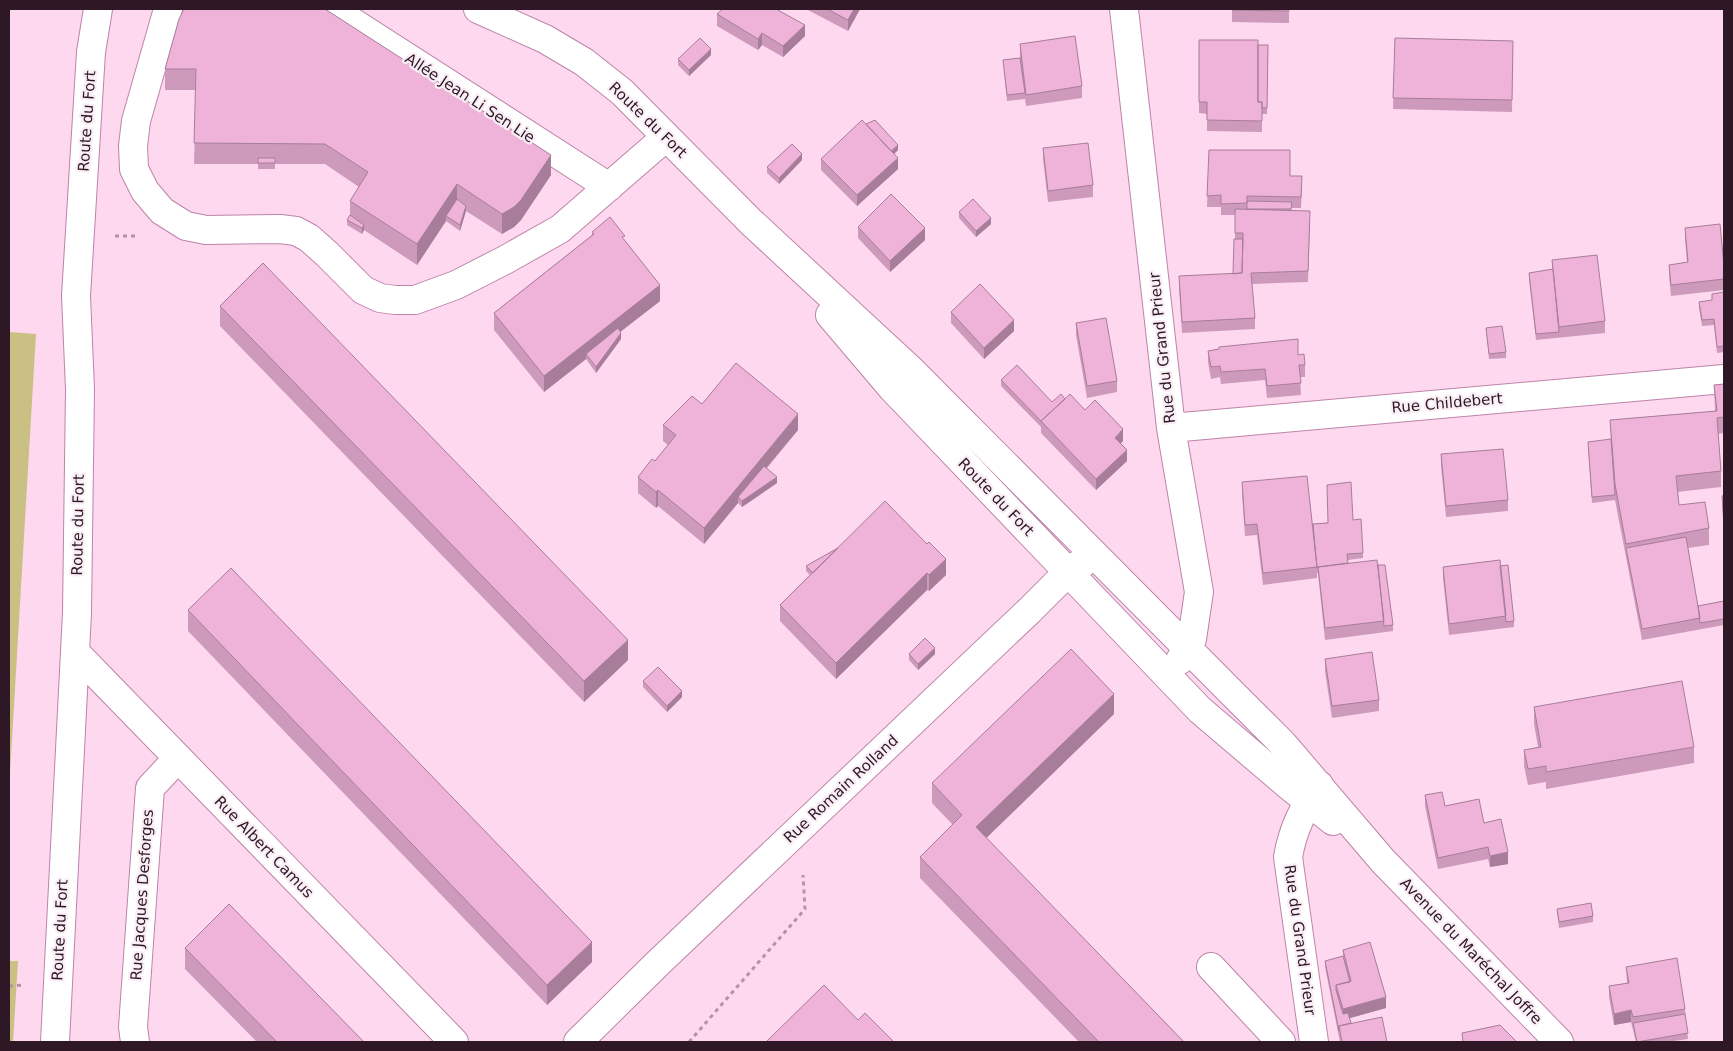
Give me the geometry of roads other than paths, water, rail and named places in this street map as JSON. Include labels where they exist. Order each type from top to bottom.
[{"type":"street","name":"Route du Fort","points":[[55,1042],[77,613],[80,389],[76,296],[91,52],[98,9]]},
{"type":"street","points":[[168,9],[136,121],[132,146],[134,169],[145,191],[162,211],[186,226],[206,230],[280,228],[296,231],[321,248],[363,290],[388,299],[415,300],[456,285],[560,229],[666,137]]},
{"type":"street","name":"Allée Jean Li Sen Lie","points":[[332,9],[608,187]]},
{"type":"street","name":"Route du Fort","points":[[478,9],[545,39],[584,62],[622,92],[751,222],[912,371],[1232,693]]},
{"type":"street","name":"Rue du Grand Prieur","points":[[1124,9],[1171,428],[1199,592],[1196,618],[1188,649],[1168,678]]},
{"type":"street","name":"Route du Fort","points":[[751,222],[892,388],[1168,678],[1224,732],[1255,758]]},
{"type":"street","name":"Rue Childebert","points":[[1171,428],[1724,379]]},
{"type":"street","name":"Rue Romain Rolland","points":[[578,1042],[1067,573],[1078,564],[1085,563],[1115,575]]},
{"type":"street","name":"Rue Albert Camus","points":[[75,652],[454,1042]]},
{"type":"street","name":"Avenue du Maréchal Joffre","points":[[1232,693],[1282,744],[1314,793],[1559,1042]]},
{"type":"street","name":"Rue Jacques Desforges","points":[[135,1042],[133,1026],[150,788],[178,758]]},
{"type":"street","name":"Avenue du Maréchal Joffre","points":[[1255,758],[1314,793]]},
{"type":"street","name":"Rue du Grand Prieur","points":[[1314,793],[1302,811],[1291,836],[1288,857],[1314,1042]]},
{"type":"street","points":[[1211,967],[1281,1042]]}]
